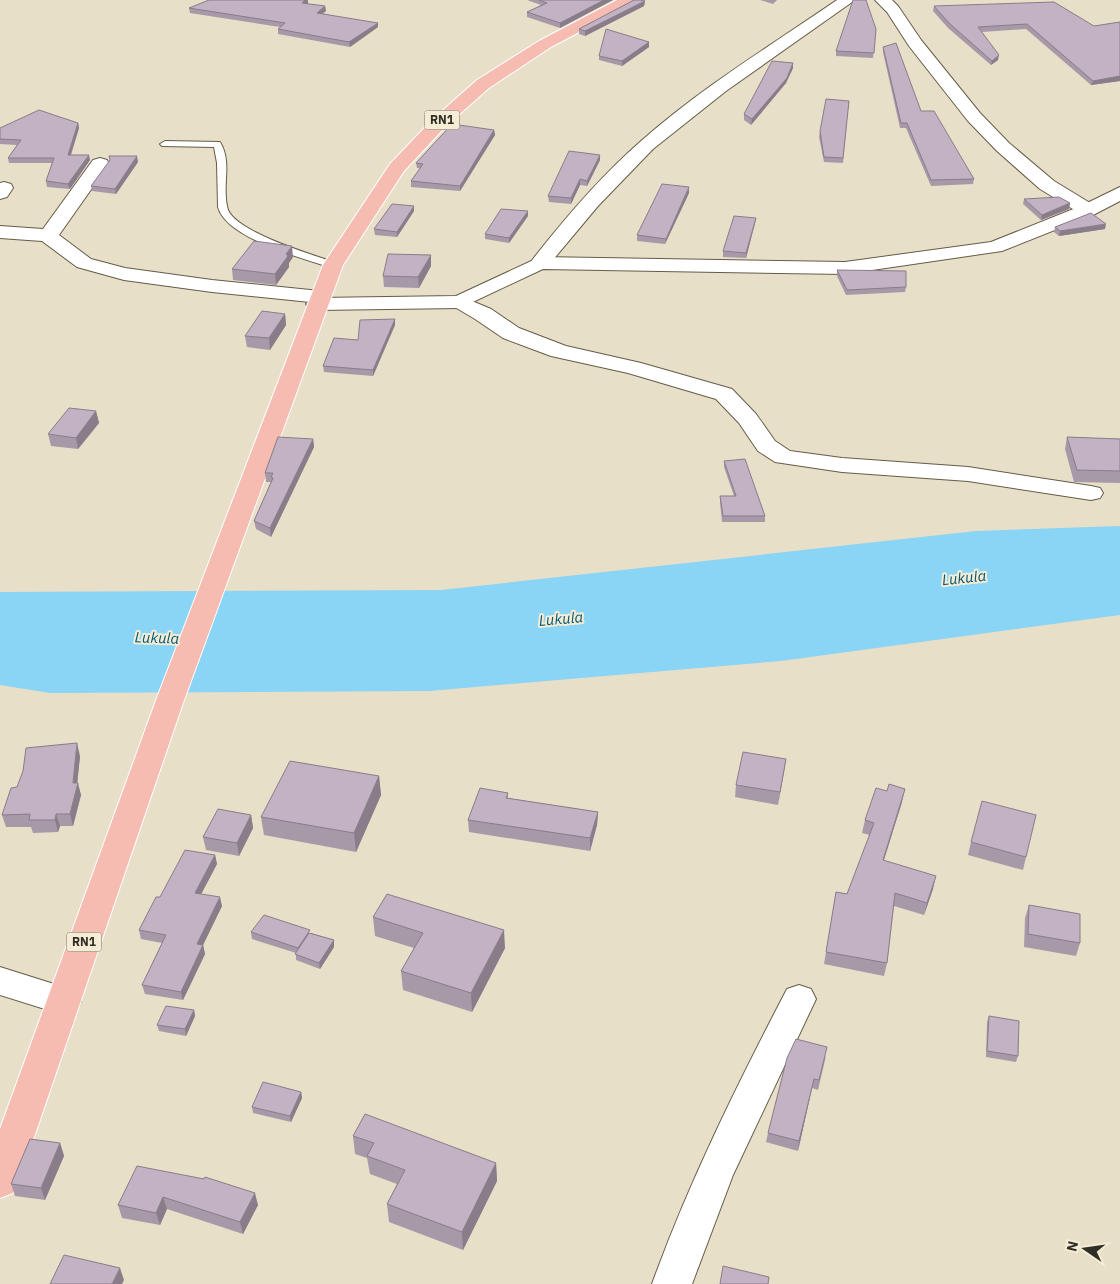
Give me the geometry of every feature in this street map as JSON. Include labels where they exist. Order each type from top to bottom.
[{"type":"highway","name":"RN1","points":[[0,1180],[169,703],[318,300],[333,265],[396,168],[439,123],[483,84],[537,49],[629,0]]},
{"type":"street","points":[[460,302],[540,263],[582,210],[647,145],[766,54],[847,0]]},
{"type":"street","points":[[883,0],[892,9],[915,43],[974,117],[1003,146],[1047,184],[1088,210]]},
{"type":"street","points":[[48,236],[100,164]]},
{"type":"street","points":[[540,263],[845,268],[995,247],[1088,210],[1120,193]]},
{"type":"street","points":[[0,232],[48,236],[84,262],[124,274],[318,300],[460,302],[512,333],[560,351],[633,368],[724,394],[748,419],[766,446],[783,457],[842,465],[968,474],[1091,493]]},
{"type":"street","points":[[0,981],[64,1001]]},
{"type":"street","points":[[672,1284],[686,1243],[716,1172],[763,1069],[799,999]]},
{"type":"lane","points":[[165,144],[218,144],[222,170],[223,210],[230,220],[271,244],[333,265]]},
{"type":"water","name":"Lukula","points":[[1120,526],[1120,615],[781,661],[429,691],[50,693],[0,685],[0,592],[441,590],[976,531]]},
{"type":"building","points":[[209,0],[305,0],[302,3],[325,6],[317,13],[378,23],[349,42],[278,29],[285,23],[189,8]]},
{"type":"building","points":[[539,0],[604,0],[560,23],[527,12],[547,3]]},
{"type":"building","points":[[634,0],[645,1],[585,31],[579,29]]},
{"type":"building","points":[[853,0],[866,0],[876,29],[874,53],[836,51]]},
{"type":"building","points":[[1054,2],[1094,26],[1120,22],[1120,76],[1093,81],[1027,24],[978,27],[999,55],[992,61],[949,23],[934,6]]},
{"type":"building","points":[[606,29],[649,42],[622,61],[599,56]]},
{"type":"building","points":[[896,43],[921,111],[934,111],[974,179],[931,180],[907,123],[901,123],[883,47]]},
{"type":"building","points":[[772,61],[793,63],[787,78],[752,119],[744,114]]},
{"type":"building","points":[[826,99],[849,101],[843,158],[824,157],[820,131]]},
{"type":"building","points":[[39,110],[78,123],[68,155],[89,155],[68,184],[46,181],[54,158],[8,158],[21,140],[0,139],[0,128]]},
{"type":"building","points":[[452,124],[494,130],[460,186],[411,181],[423,164],[416,163]]},
{"type":"building","points":[[569,151],[600,155],[587,181],[580,179],[571,198],[548,196]]},
{"type":"building","points":[[109,156],[137,156],[115,189],[91,186],[110,160]]},
{"type":"building","points":[[662,184],[689,187],[666,239],[637,235]]},
{"type":"building","points":[[1059,197],[1070,203],[1042,215],[1024,199]]},
{"type":"building","points":[[392,204],[414,206],[397,232],[374,229]]},
{"type":"building","points":[[501,209],[528,211],[509,238],[485,234]]},
{"type":"building","points":[[1091,213],[1106,224],[1060,231],[1055,227]]},
{"type":"building","points":[[734,216],[756,218],[746,253],[723,251]]},
{"type":"building","points":[[254,241],[292,246],[286,254],[288,256],[275,274],[232,269]]},
{"type":"building","points":[[388,254],[431,255],[418,277],[383,276]]},
{"type":"building","points":[[837,270],[906,271],[906,287],[847,290]]},
{"type":"building","points":[[262,311],[285,314],[269,338],[245,336]]},
{"type":"building","points":[[395,319],[373,370],[323,366],[334,338],[358,340],[360,320]]},
{"type":"building","points":[[69,408],[96,411],[76,438],[48,434]]},
{"type":"building","points":[[278,437],[313,439],[270,528],[254,521],[273,478],[271,477],[273,473],[265,473]]},
{"type":"building","points":[[1067,437],[1120,439],[1120,471],[1077,470]]},
{"type":"building","points":[[745,459],[765,516],[723,516],[720,496],[736,496],[724,461]]},
{"type":"building","points":[[77,743],[73,783],[78,783],[70,814],[56,814],[55,820],[29,820],[30,814],[2,815],[11,788],[17,787],[23,771],[26,748]]},
{"type":"building","points":[[743,752],[786,759],[780,792],[736,785]]},
{"type":"building","points":[[290,761],[379,776],[354,833],[261,817]]},
{"type":"building","points":[[889,784],[905,789],[883,860],[936,876],[927,903],[895,893],[887,963],[826,952],[836,892],[847,894],[874,823],[865,820],[876,788],[887,791]]},
{"type":"building","points":[[480,788],[508,793],[506,798],[598,812],[590,838],[468,820]]},
{"type":"building","points":[[982,801],[1036,815],[1026,857],[971,842]]},
{"type":"building","points":[[218,809],[251,815],[237,843],[203,837]]},
{"type":"building","points":[[185,850],[215,855],[195,893],[220,897],[197,944],[203,945],[181,992],[142,985],[166,935],[139,930],[156,897],[160,897]]},
{"type":"building","points":[[387,894],[504,930],[471,993],[401,971],[423,933],[373,917]]},
{"type":"building","points":[[1029,905],[1080,914],[1080,943],[1028,934]]},
{"type":"building","points":[[264,915],[310,930],[298,948],[251,932]]},
{"type":"building","points":[[309,933],[334,940],[319,963],[295,954]]},
{"type":"building","points":[[166,1006],[194,1010],[185,1029],[157,1025]]},
{"type":"building","points":[[989,1016],[1019,1021],[1018,1056],[987,1051]]},
{"type":"building","points":[[796,1039],[827,1047],[819,1080],[814,1079],[799,1141],[768,1133],[787,1058]]},
{"type":"building","points":[[263,1082],[301,1092],[290,1116],[252,1107]]},
{"type":"building","points":[[365,1114],[496,1163],[462,1232],[387,1204],[405,1170],[367,1156],[374,1143],[353,1136]]},
{"type":"building","points":[[30,1139],[60,1143],[41,1188],[11,1184]]},
{"type":"building","points":[[137,1166],[204,1179],[205,1177],[255,1193],[240,1222],[163,1197],[156,1213],[118,1205]]},
{"type":"building","points":[[64,1255],[120,1268],[112,1284],[50,1284]]},
{"type":"building","points":[[723,1266],[769,1277],[768,1284],[720,1284]]}]
